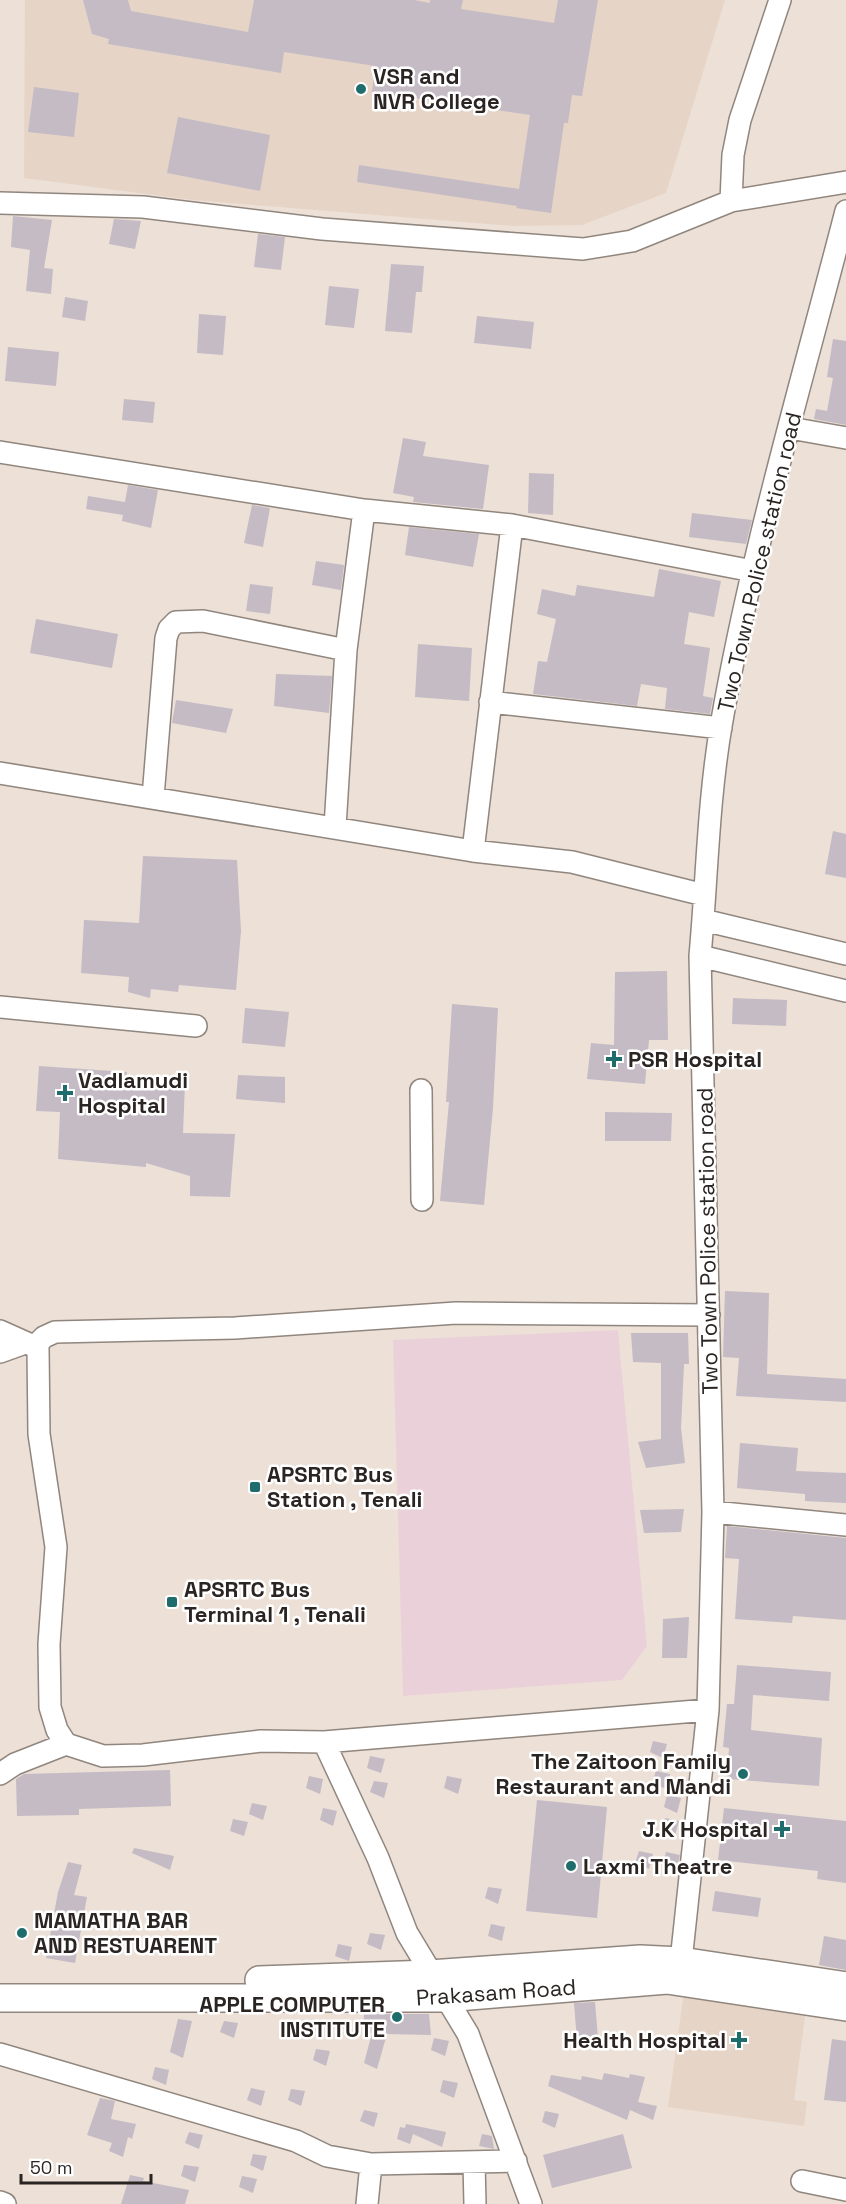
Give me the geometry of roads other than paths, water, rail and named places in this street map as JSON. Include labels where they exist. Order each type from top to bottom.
[{"type":"main road","name":"Prakasam Road","points":[[0,1988],[430,1974],[581,1962],[681,1961],[846,1986]]},
{"type":"main road","name":"Prakasam Road","points":[[0,1998],[445,1998],[681,1980],[846,2007]]},
{"type":"street","points":[[731,201],[733,155],[740,120],[780,0]]},
{"type":"street","points":[[0,203],[144,207],[322,229],[583,249],[632,242],[731,201],[846,182]]},
{"type":"street","name":"Two Town Police station road","points":[[681,1961],[708,1710],[713,1512],[700,956],[704,895],[721,728],[753,572],[846,212]]},
{"type":"street","points":[[790,428],[846,438]]},
{"type":"street","points":[[0,452],[364,510],[512,525],[753,572]]},
{"type":"street","points":[[335,827],[346,650],[364,510]]},
{"type":"street","points":[[473,851],[512,525]]},
{"type":"street","points":[[153,798],[166,638],[176,622],[203,621],[346,650]]},
{"type":"street","points":[[490,702],[721,728]]},
{"type":"street","points":[[0,773],[473,851],[572,862],[704,895]]},
{"type":"street","points":[[703,920],[846,954]]},
{"type":"street","points":[[700,956],[846,991]]},
{"type":"street","points":[[0,1006],[196,1026]]},
{"type":"street","points":[[421,1090],[422,1200]]},
{"type":"street","points":[[0,1352],[30,1344],[55,1332],[235,1328],[456,1313],[709,1315]]},
{"type":"street","points":[[0,1331],[30,1344],[39,1356],[39,1434],[56,1547],[49,1644],[50,1707],[62,1737],[103,1756],[143,1755],[261,1741],[324,1742],[708,1710]]},
{"type":"street","points":[[713,1512],[846,1525]]},
{"type":"street","points":[[0,1773],[62,1737]]},
{"type":"street","points":[[324,1742],[378,1857],[407,1933],[468,2034],[531,2204]]},
{"type":"street","points":[[0,2054],[296,2141],[327,2156],[371,2164],[516,2161]]},
{"type":"street","points":[[474,2162],[475,2204]]},
{"type":"street","points":[[368,2204],[371,2164]]},
{"type":"street","points":[[802,2181],[846,2190]]},
{"type":"street","points":[[0,2202],[5,2204]]},
{"type":"place","name":"VSR and NVR College","points":[[361,89]]},
{"type":"place","name":"PSR Hospital","points":[[614,1059]]},
{"type":"place","name":"Vadlamudi Hospital","points":[[65,1093]]},
{"type":"place","name":"APSRTC Bus Station , Tenali","points":[[255,1487]]},
{"type":"place","name":"APSRTC Bus Terminal 1 , Tenali","points":[[172,1602]]},
{"type":"place","name":"The Zaitoon Family Restaurant and Mandi","points":[[743,1774]]},
{"type":"place","name":"J.K Hospital","points":[[782,1829]]},
{"type":"place","name":"Laxmi Theatre","points":[[571,1866]]},
{"type":"place","name":"MAMATHA BAR AND RESTUARENT","points":[[22,1933]]},
{"type":"place","name":"APPLE COMPUTER INSTITUTE","points":[[397,2017]]},
{"type":"place","name":"Health Hospital","points":[[739,2040]]}]
